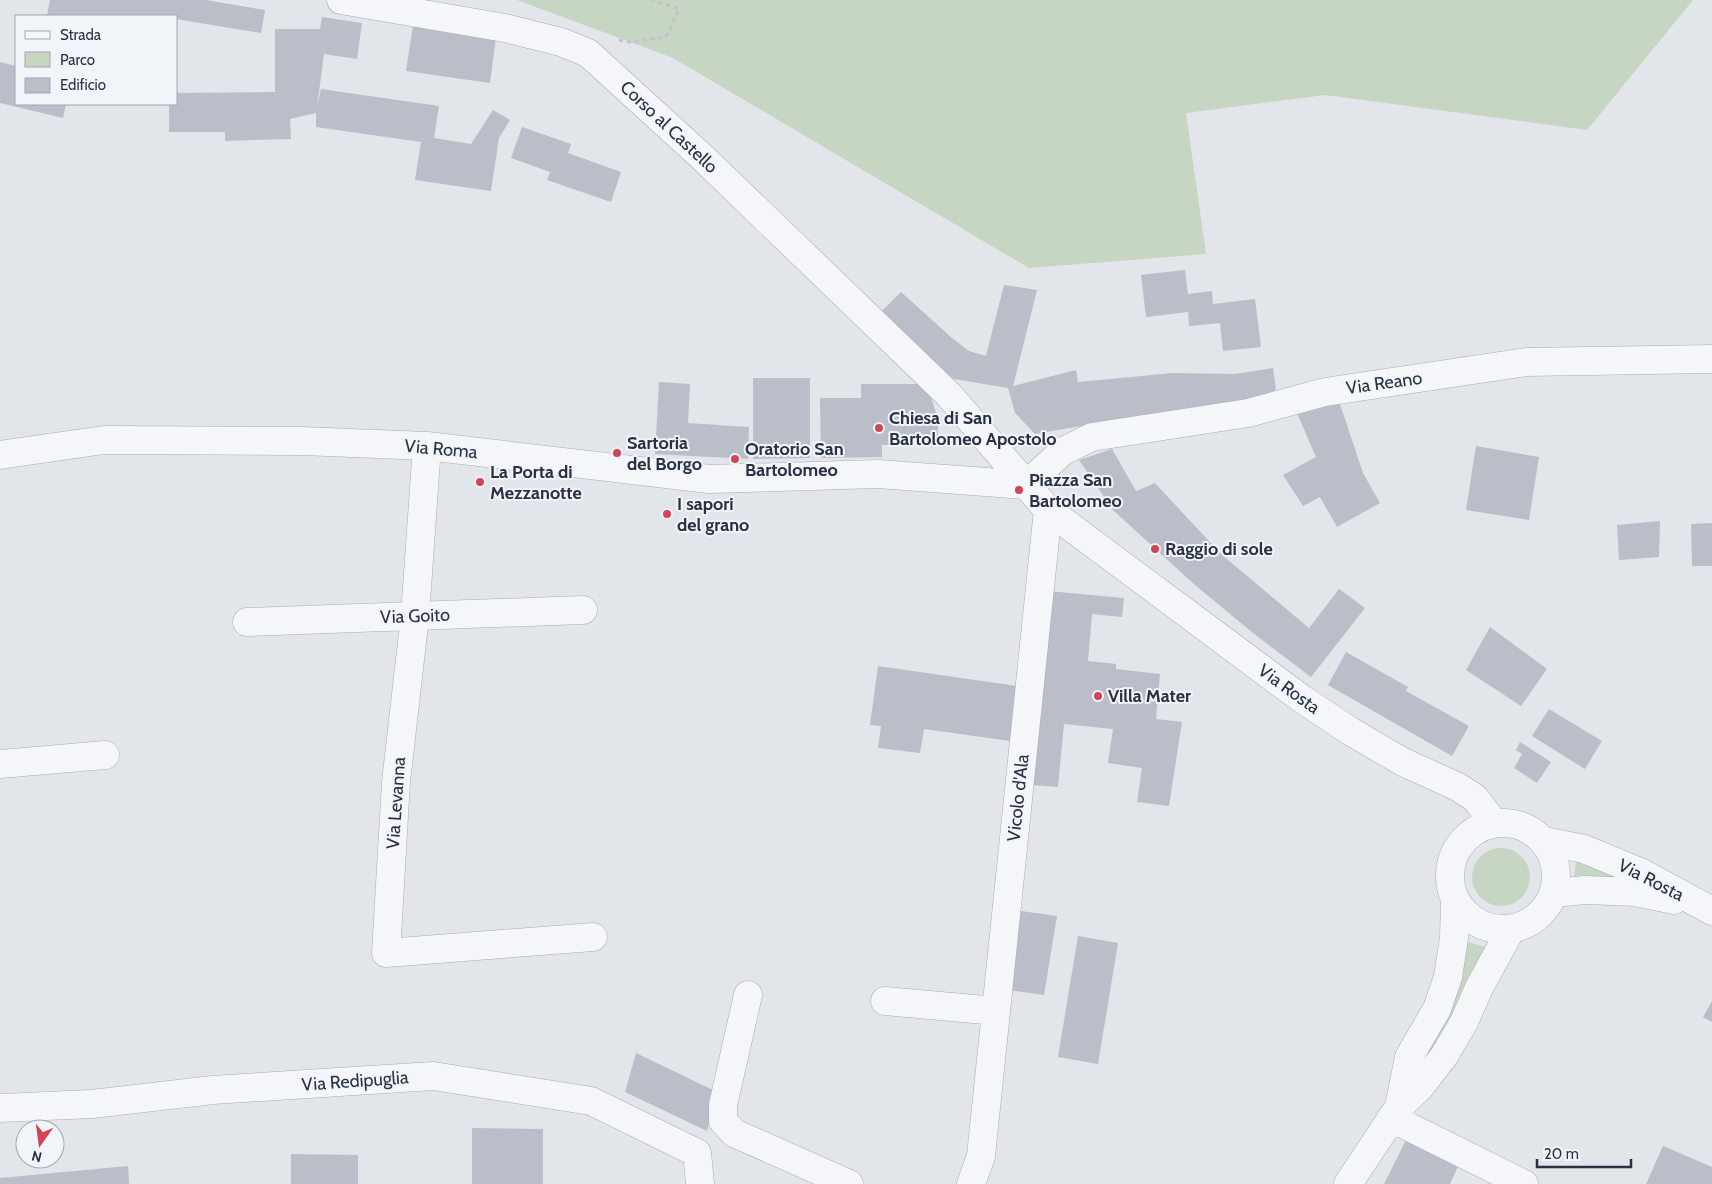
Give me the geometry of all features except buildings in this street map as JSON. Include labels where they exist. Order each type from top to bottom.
[{"type":"street","name":"Corso al Castello","points":[[341,0],[505,28],[561,42],[588,53],[708,163],[949,395],[1026,485]]},
{"type":"street","name":"Via Reano","points":[[1026,485],[1063,452],[1092,437],[1248,413],[1325,392],[1526,362],[1712,359]]},
{"type":"street","name":"Via Roma","points":[[0,455],[104,440],[302,441],[427,446],[709,479],[878,474],[1026,485]]},
{"type":"street","name":"Via Levanna","points":[[427,446],[415,616],[396,782],[386,953],[593,937]]},
{"type":"street","points":[[1026,485],[1048,510]]},
{"type":"street","name":"Via Rosta","points":[[1048,510],[1302,699],[1350,731],[1403,762],[1458,787],[1475,798],[1494,823]]},
{"type":"street","name":"Vicolo d'Ala","points":[[972,1184],[980,1156],[1048,510]]},
{"type":"street","name":"Via Goito","points":[[248,622],[583,610]]},
{"type":"street","points":[[0,764],[105,755]]},
{"type":"street","points":[[1494,823],[1512,823],[1530,829],[1544,841],[1553,856],[1557,874],[1554,893],[1548,906],[1538,917],[1525,925],[1511,929],[1494,929],[1479,924],[1465,915],[1455,901],[1450,886],[1450,868],[1455,852],[1464,838],[1478,828],[1494,823]]},
{"type":"street","name":"Via Rosta","points":[[1544,841],[1584,850],[1642,873],[1706,908]]},
{"type":"street","name":"Via Rosta","points":[[1554,893],[1585,890],[1635,892],[1706,908]]},
{"type":"street","points":[[1395,1113],[1409,1057],[1437,1009],[1448,977],[1454,938],[1455,901]]},
{"type":"street","points":[[1348,1184],[1395,1113],[1420,1087],[1444,1056],[1464,1022],[1479,988],[1511,929]]},
{"type":"street","points":[[748,995],[723,1105],[724,1121],[734,1133],[849,1184]]},
{"type":"street","points":[[884,1001],[996,1011]]},
{"type":"street","name":"Via Redipuglia","points":[[0,1108],[92,1104],[213,1090],[433,1076],[591,1101],[697,1153],[700,1184]]},
{"type":"street","points":[[1395,1113],[1524,1184]]},
{"type":"path","points":[[611,39],[630,42],[666,37],[679,9],[652,0]]},
{"type":"green space","points":[[517,0],[1693,0],[1587,130],[1325,95],[1186,113],[1206,254],[1029,268],[673,58]]},
{"type":"green space","points":[[1495,848],[1507,848],[1522,856],[1530,871],[1530,883],[1522,898],[1507,906],[1495,906],[1480,898],[1472,883],[1472,871],[1480,856]]},
{"type":"green space","points":[[1577,855],[1636,881],[1573,884]]},
{"type":"green space","points":[[1468,942],[1489,948],[1451,1027],[1417,1076],[1421,1059],[1443,1026],[1452,1003]]},
{"type":"place","name":"Chiesa di San Bartolomeo Apostolo","points":[[879,428]]},
{"type":"place","name":"Sartoria del Borgo","points":[[617,453]]},
{"type":"place","name":"Oratorio San Bartolomeo","points":[[735,459]]},
{"type":"place","name":"La Porta di Mezzanotte","points":[[480,482]]},
{"type":"place","name":"Piazza San Bartolomeo","points":[[1019,490]]},
{"type":"place","name":"I sapori del grano","points":[[667,514]]},
{"type":"place","name":"Raggio di sole","points":[[1155,549]]},
{"type":"place","name":"Villa Mater","points":[[1098,696]]}]
